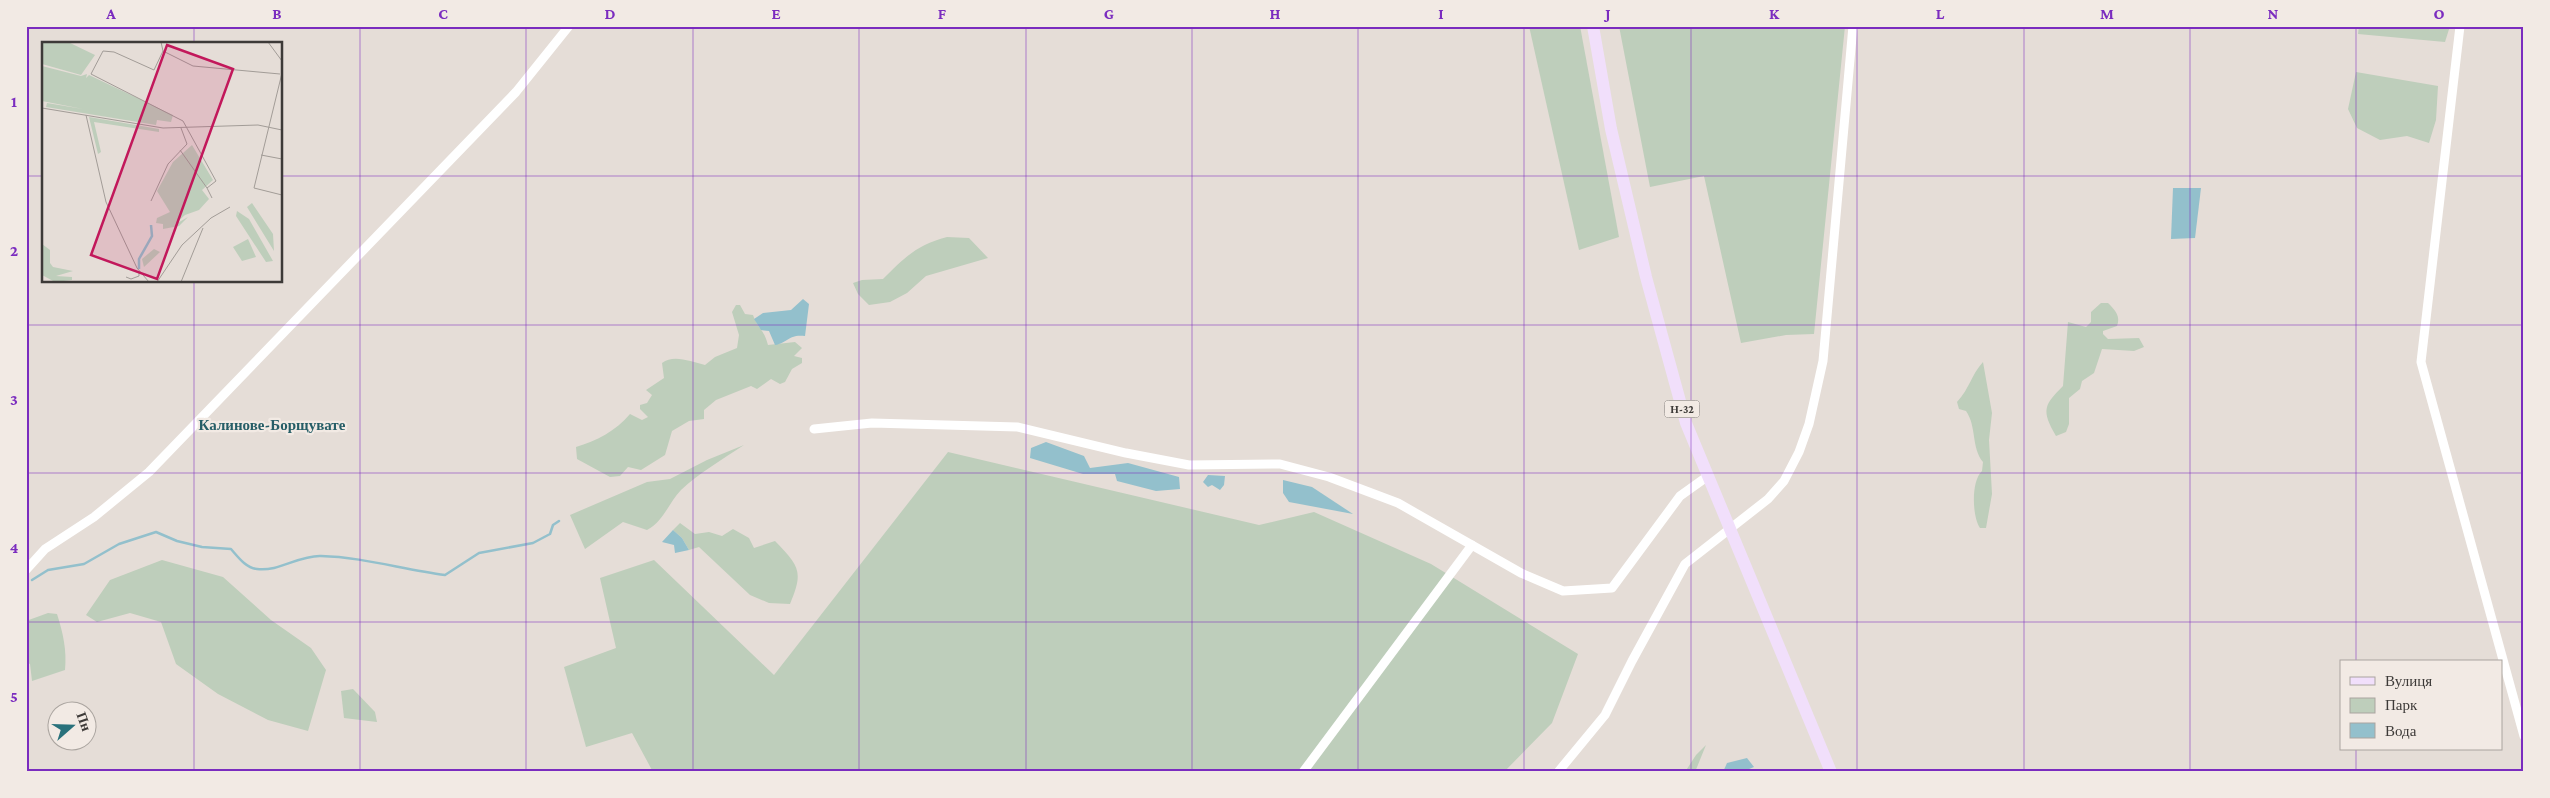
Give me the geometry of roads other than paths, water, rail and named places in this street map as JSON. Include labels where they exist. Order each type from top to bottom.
[{"type":"main road","name":"Н-32","points":[[1593,26],[1611,129],[1646,276],[1686,423],[1831,772]]},
{"type":"street","points":[[26,570],[45,549],[94,517],[149,472],[516,92],[569,26]]},
{"type":"street","points":[[1558,772],[1605,715],[1685,564],[1749,516],[1777,490],[1792,468],[1808,424],[1823,361],[1853,26]]},
{"type":"street","points":[[2460,26],[2421,362],[2524,736]]},
{"type":"street","points":[[814,429],[872,423],[1018,427],[1126,453],[1190,464],[1280,464],[1329,477],[1398,503],[1521,573],[1563,591],[1612,588],[1680,496],[1708,476]]},
{"type":"street","points":[[1303,772],[1472,545]]},
{"type":"water","points":[[2173,188],[2201,188],[2195,238],[2171,239]]},
{"type":"water","points":[[803,299],[809,304],[805,336],[791,337],[775,345],[769,331],[761,330],[754,319],[763,313],[791,310]]},
{"type":"water","points":[[1046,442],[1084,456],[1090,468],[1128,463],[1179,477],[1180,489],[1156,491],[1117,481],[1115,474],[1083,474],[1030,458],[1031,448]]},
{"type":"water","points":[[1208,475],[1225,476],[1224,485],[1220,490],[1212,485],[1208,487],[1203,482]]},
{"type":"water","points":[[1283,480],[1312,487],[1353,514],[1289,502],[1283,493]]},
{"type":"water","points":[[673,530],[682,538],[689,550],[675,553],[674,545],[662,542]]},
{"type":"water","points":[[1747,758],[1754,767],[1742,772],[1723,772],[1727,763]]},
{"type":"waterway","points":[[32,580],[48,570],[84,564],[119,544],[156,532],[177,541],[202,547],[231,549],[239,559],[257,569],[273,568],[305,558],[321,556],[368,561],[445,575],[479,553],[533,543],[550,534],[553,525],[559,521]]},
{"type":"district","name":"Калинове-Борщувате","points":[[272,425]]}]
